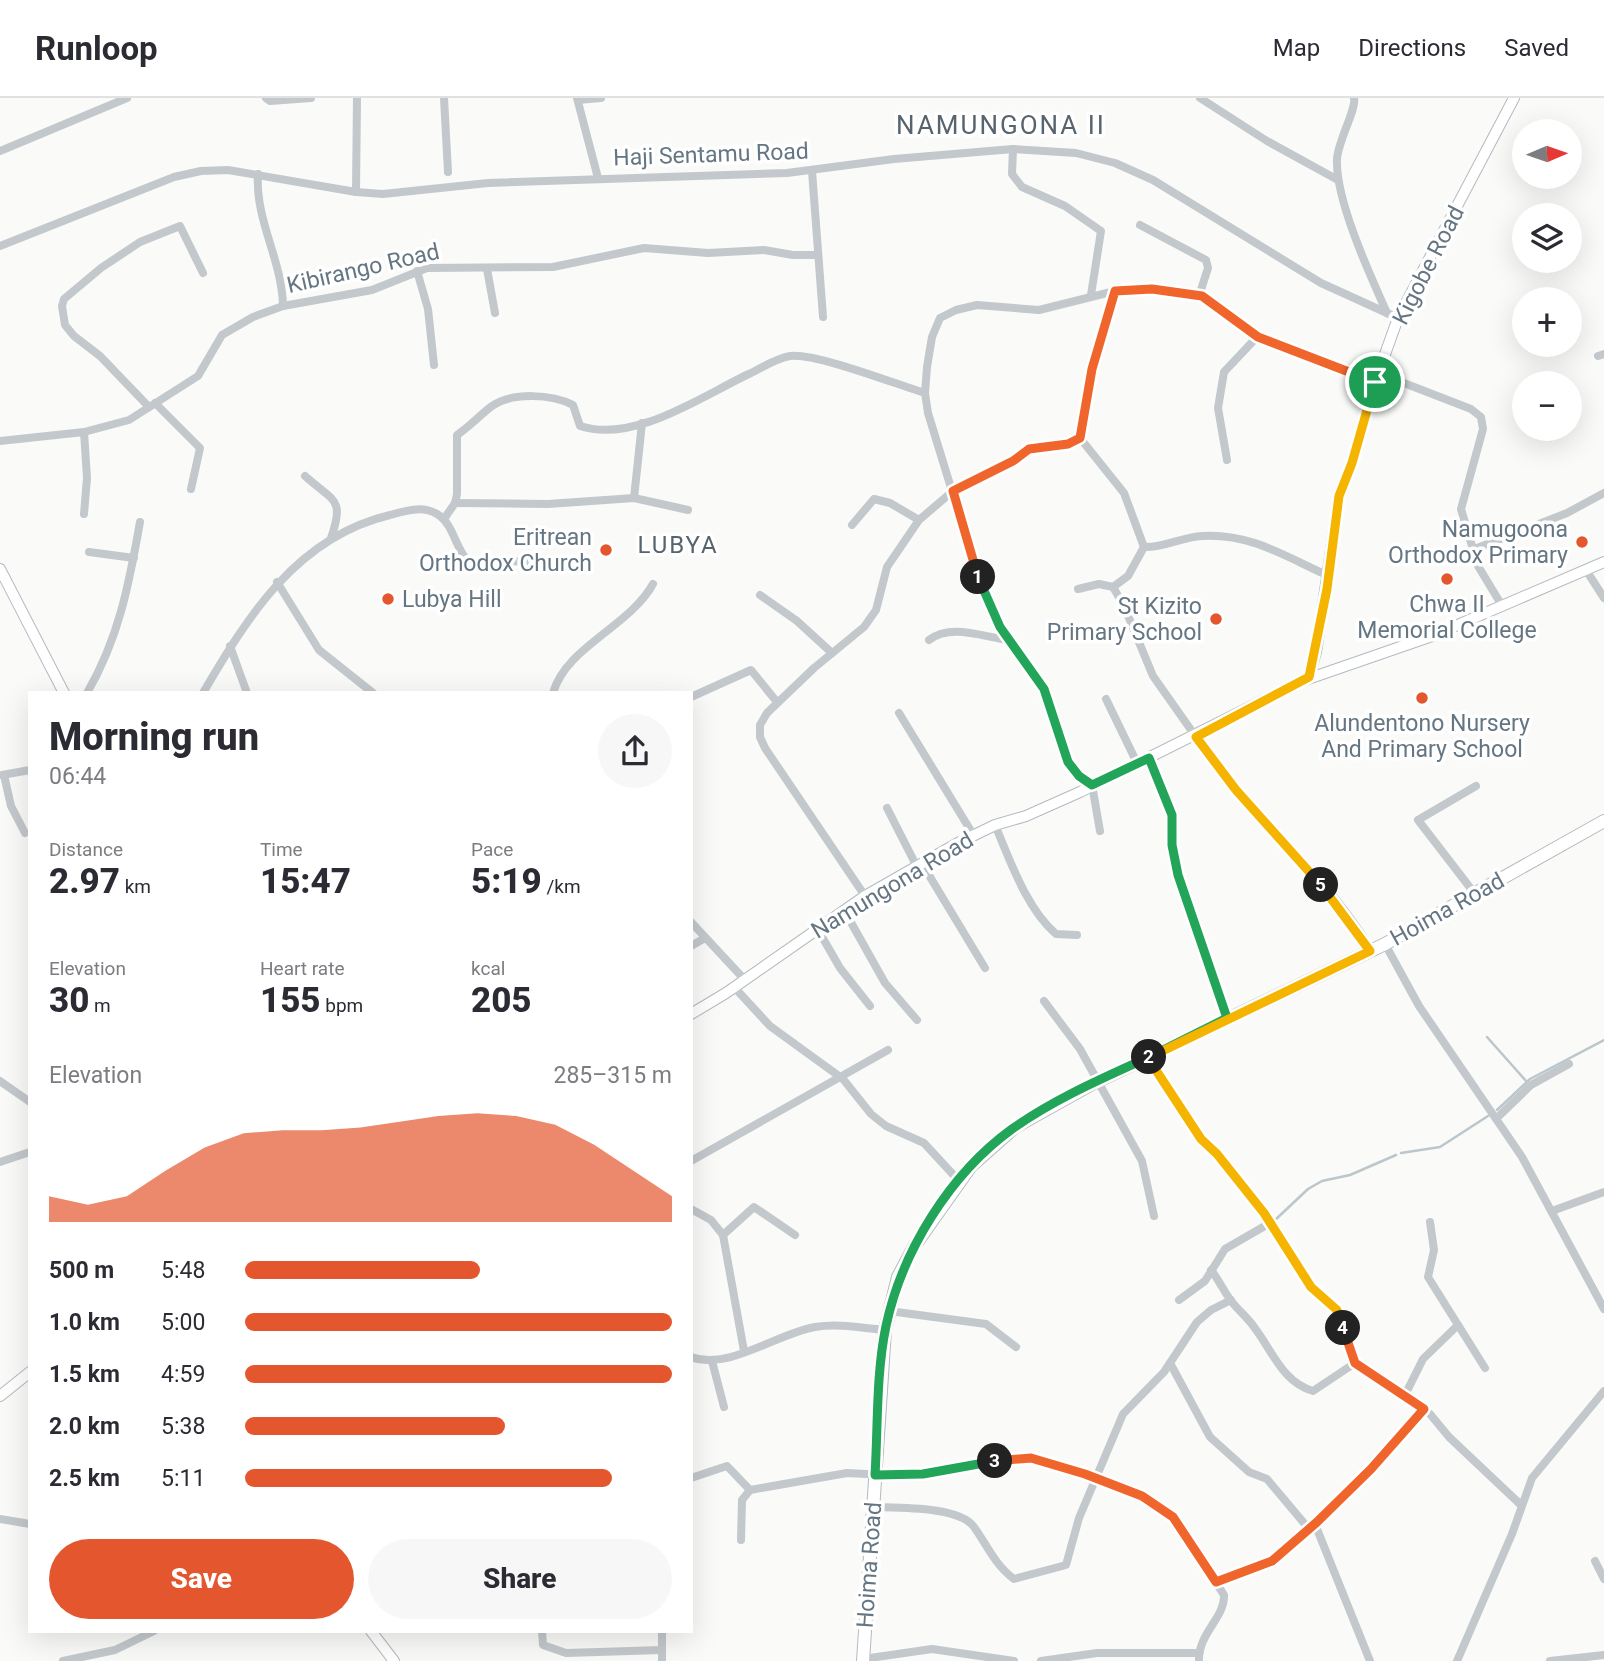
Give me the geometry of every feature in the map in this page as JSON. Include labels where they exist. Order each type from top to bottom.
[{"type":"main road","name":"Hoima Road","points":[[863,1660],[885,1330],[898,1277],[911,1251],[959,1181],[984,1153],[1014,1127],[1098,1080],[1385,944],[1604,821]]},
{"type":"street","points":[[0,151],[128,98]]},
{"type":"street","points":[[266,98],[270,101],[312,98]]},
{"type":"street","points":[[356,192],[357,98]]},
{"type":"street","points":[[444,98],[448,173]]},
{"type":"street","points":[[598,178],[578,99],[601,98]]},
{"type":"street","points":[[1200,98],[1267,141],[1338,180]]},
{"type":"street","points":[[1354,98],[1354,108],[1339,144],[1338,180],[1363,260],[1393,316]]},
{"type":"street","name":"Kigobe Road","points":[[1302,681],[1309,677],[1316,652],[1339,496],[1352,463],[1393,316],[1514,98]]},
{"type":"street","points":[[1013,149],[1012,173],[1022,187],[1065,206],[1101,231],[1091,295]]},
{"type":"street","name":"Haji Sentamu Road","points":[[0,246],[186,173],[213,170],[258,174],[356,192],[383,194],[488,183],[812,171],[894,159],[1013,149],[1076,153],[1135,170],[1321,284],[1393,316]]},
{"type":"street","points":[[812,171],[822,317]]},
{"type":"street","points":[[258,174],[260,215],[279,269],[283,306]]},
{"type":"street","points":[[1140,225],[1206,260],[1208,268],[1199,296]]},
{"type":"street","points":[[191,489],[201,448],[74,336],[62,315],[64,299],[87,278],[141,242],[180,226],[203,273]]},
{"type":"street","name":"Kibirango Road","points":[[0,441],[84,432],[130,420],[198,376],[222,335],[253,317],[283,306],[372,290],[417,271],[442,267],[487,270],[553,267],[644,248],[708,253],[764,250],[793,255],[818,255]]},
{"type":"street","points":[[487,270],[495,313]]},
{"type":"street","points":[[417,271],[428,309],[434,365]]},
{"type":"street","points":[[1100,831],[1092,785],[1079,776],[1068,762],[1044,689],[1009,640],[979,579],[932,432],[925,394],[934,327],[947,313],[977,305],[1044,309],[1115,291],[1152,289],[1199,296],[1258,337],[1376,378],[1448,399],[1481,417],[1483,429],[1461,509],[1472,550],[1501,604]]},
{"type":"street","points":[[1113,587],[1131,572],[1144,547],[1124,493],[1080,438],[1092,369],[1115,291]]},
{"type":"street","points":[[1227,460],[1218,408],[1224,372],[1258,337]]},
{"type":"street","points":[[444,519],[455,503],[458,475],[456,437],[496,404],[542,397],[571,403],[578,423],[583,427],[604,429],[642,423],[661,418],[711,391],[790,356],[830,364],[925,394]]},
{"type":"street","points":[[634,498],[642,423]]},
{"type":"street","points":[[84,432],[87,478],[84,514]]},
{"type":"street","points":[[864,896],[829,847],[760,737],[760,725],[778,702],[872,617],[887,568],[919,520],[953,491],[1006,465],[1029,449],[1068,444],[1080,438]]},
{"type":"street","points":[[304,476],[338,506],[340,513],[331,538]]},
{"type":"street","points":[[1472,550],[1567,513],[1604,494]]},
{"type":"street","points":[[455,503],[548,504],[634,498],[688,510]]},
{"type":"street","points":[[852,525],[874,499],[890,503],[919,520]]},
{"type":"street","points":[[204,691],[230,646],[277,582],[331,538],[354,525],[405,511],[428,510],[444,519],[463,555],[472,563],[535,561]]},
{"type":"street","points":[[88,691],[115,635],[129,593],[140,522]]},
{"type":"street","points":[[1144,547],[1199,536],[1224,536],[1262,543],[1329,576]]},
{"type":"street","points":[[89,552],[134,558]]},
{"type":"street","name":"Namungona Road","points":[[693,1013],[864,896],[918,864],[995,825],[1027,816],[1196,737],[1231,715],[1302,681],[1432,636],[1501,604],[1529,597],[1604,562]]},
{"type":"street","points":[[0,569],[63,691]]},
{"type":"street","points":[[1586,570],[1604,598]]},
{"type":"street","points":[[277,582],[319,650],[370,691]]},
{"type":"street","points":[[553,691],[569,664],[635,608],[653,583]]},
{"type":"street","points":[[1078,589],[1099,584],[1113,587],[1124,606],[1153,676],[1196,737],[1236,790],[1346,916],[1370,951]]},
{"type":"street","points":[[760,596],[797,621],[832,653]]},
{"type":"street","points":[[929,640],[942,631],[953,631],[1009,640]]},
{"type":"street","points":[[230,646],[246,691]]},
{"type":"street","points":[[693,696],[751,670],[778,702]]},
{"type":"street","points":[[1106,699],[1137,763]]},
{"type":"street","points":[[899,713],[974,836]]},
{"type":"street","points":[[1149,758],[1172,815],[1172,845],[1178,875],[1227,1018]]},
{"type":"street","points":[[25,833],[11,806],[2,775],[28,770]]},
{"type":"street","points":[[1475,894],[1418,820],[1476,786]]},
{"type":"street","points":[[887,808],[918,864],[985,968]]},
{"type":"street","points":[[995,825],[1014,874],[1037,911],[1056,934],[1077,935]]},
{"type":"street","points":[[844,910],[885,983],[916,1020]]},
{"type":"street","points":[[693,924],[744,979]]},
{"type":"street","points":[[817,928],[840,968],[870,1006]]},
{"type":"street","points":[[693,945],[705,938]]},
{"type":"street","points":[[1385,944],[1419,1006],[1497,1118],[1552,1211],[1604,1310]]},
{"type":"street","points":[[734,987],[770,1026],[843,1079],[871,1114],[886,1126],[924,1143],[959,1181]]},
{"type":"street","points":[[1044,1001],[1098,1080],[1142,1161],[1154,1216]]},
{"type":"street","points":[[693,1160],[888,1050]]},
{"type":"street","points":[[1148,1058],[1201,1139],[1226,1164],[1270,1223],[1311,1287],[1337,1310],[1355,1363],[1424,1409],[1521,1505]]},
{"type":"street","points":[[1497,1118],[1531,1085],[1569,1064]]},
{"type":"street","points":[[0,1081],[28,1097]]},
{"type":"street","points":[[0,1162],[28,1153]]},
{"type":"street","points":[[1552,1211],[1604,1192]]},
{"type":"street","points":[[723,1236],[754,1207],[795,1235]]},
{"type":"street","points":[[693,1210],[711,1220],[723,1236],[744,1350]]},
{"type":"street","points":[[1430,1222],[1434,1250],[1428,1277],[1485,1368]]},
{"type":"street","points":[[1179,1300],[1205,1280],[1225,1249],[1270,1223]]},
{"type":"street","points":[[1211,1269],[1231,1300],[1254,1325],[1287,1376],[1309,1390],[1324,1385],[1355,1363]]},
{"type":"street","points":[[873,1507],[925,1509],[969,1522],[994,1559],[1006,1573],[1017,1579],[1068,1563],[1072,1537],[1094,1477],[1123,1414],[1170,1363],[1182,1340],[1197,1322],[1211,1310],[1231,1300]]},
{"type":"street","points":[[889,1311],[986,1324],[1016,1347]]},
{"type":"street","points":[[693,1357],[712,1361],[813,1327],[834,1325],[885,1330]]},
{"type":"street","points":[[1405,1395],[1423,1359],[1458,1325]]},
{"type":"street","points":[[712,1361],[724,1407]]},
{"type":"street","points":[[1170,1363],[1210,1437],[1249,1472],[1267,1479],[1312,1527],[1370,1661]]},
{"type":"street","points":[[0,1396],[28,1374]]},
{"type":"street","points":[[1457,1661],[1532,1478],[1604,1391]]},
{"type":"street","points":[[1216,1582],[1272,1561],[1312,1527],[1371,1469],[1424,1409]]},
{"type":"street","points":[[741,1541],[742,1500],[750,1490],[847,1473],[923,1474],[1025,1457],[1094,1477],[1142,1496],[1173,1517],[1224,1595],[1224,1605],[1205,1634],[1199,1657],[1097,1653],[1041,1661]]},
{"type":"street","points":[[693,1477],[727,1466],[750,1490]]},
{"type":"street","points":[[0,1520],[28,1524]]},
{"type":"street","points":[[1595,1562],[1604,1579]]},
{"type":"street","points":[[63,1661],[96,1658],[150,1633]]},
{"type":"street","points":[[373,1633],[394,1661]]},
{"type":"street","points":[[542,1633],[543,1645],[559,1653],[662,1650]]},
{"type":"street","points":[[662,1633],[662,1661]]},
{"type":"street","points":[[863,1660],[932,1649],[1014,1661]]},
{"type":"street","points":[[1550,1661],[1604,1655]]},
{"type":"waterway","points":[[1487,1037],[1526,1081]]},
{"type":"waterway","points":[[1497,1110],[1530,1079],[1604,1040]]},
{"type":"waterway","points":[[1401,1153],[1440,1147],[1488,1116]]},
{"type":"waterway","points":[[1274,1221],[1308,1189],[1322,1181],[1350,1175],[1396,1155]]},
{"type":"place","name":"Namugoona Orthodox Primary","points":[[1582,542]]},
{"type":"place","name":"Eritrean Orthodox Church","points":[[606,550]]},
{"type":"place","name":"Chwa II Memorial College","points":[[1447,579]]},
{"type":"place","name":"Lubya Hill","points":[[388,599]]},
{"type":"place","name":"St Kizito Primary School","points":[[1216,619]]},
{"type":"place","name":"Alundentono Nursery And Primary School","points":[[1422,698]]},
{"type":"district","name":"NAMUNGONA II","points":[[1001,125]]},
{"type":"district","name":"LUBYA","points":[[678,545]]},
{"type":"route","points":[[1152,289],[1202,296],[1246,331],[1258,337],[1375,382],[1352,463],[1339,496],[1327,589],[1309,677],[1231,715],[1196,737],[1236,790],[1325,890],[1370,951],[1148,1058],[1201,1139],[1217,1154],[1264,1213],[1292,1262],[1311,1287],[1337,1310],[1355,1363],[1424,1409],[1371,1469],[1272,1561],[1216,1582],[1173,1517],[1142,1496],[1085,1474],[1025,1457],[923,1474],[892,1477],[875,1475],[885,1330],[898,1277],[915,1245],[959,1181],[997,1140],[1033,1115],[1092,1084],[1227,1018],[1178,875],[1172,845],[1172,815],[1149,758],[1092,785],[1079,776],[1068,762],[1041,682],[1000,627],[979,579],[953,491],[1013,461],[1029,449],[1068,444],[1080,438],[1092,369],[1115,291],[1152,289]]}]
